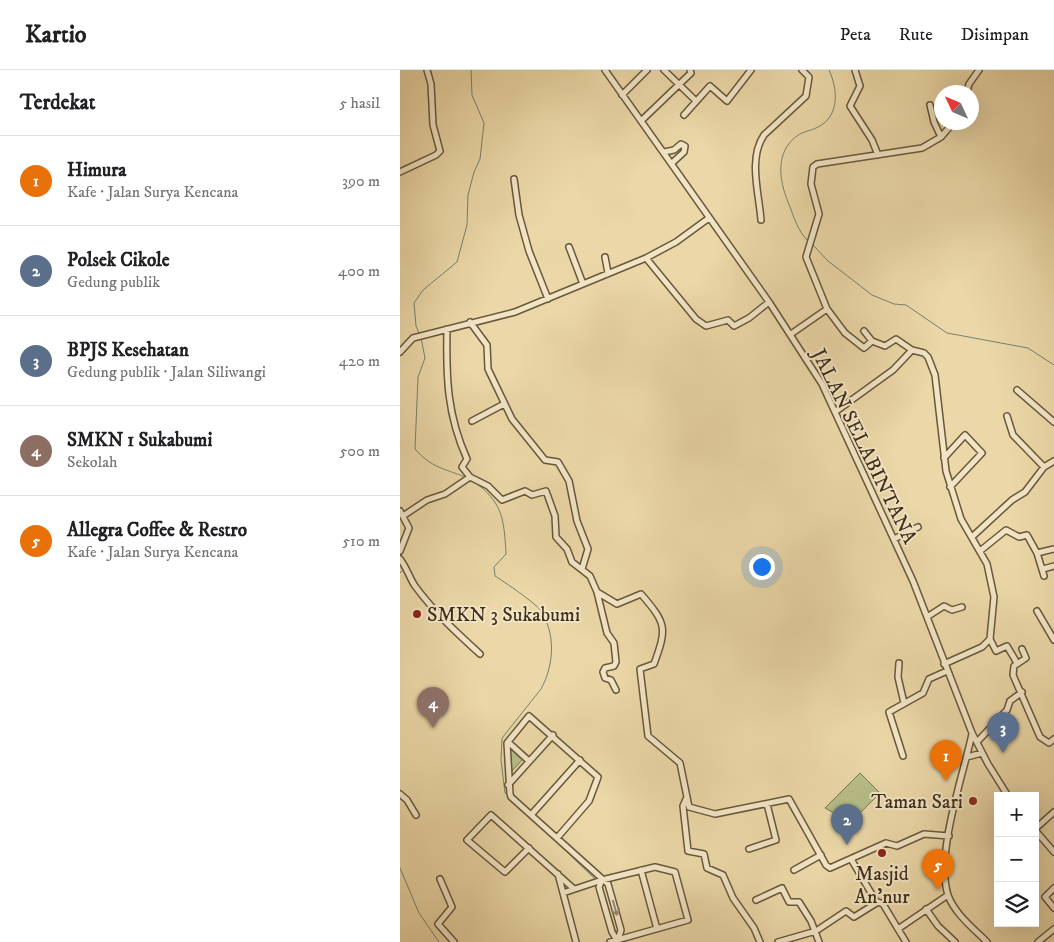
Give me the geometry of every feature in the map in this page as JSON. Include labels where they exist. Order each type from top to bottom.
[{"type":"street","points":[[400,172],[436,155],[440,151],[433,125],[431,84],[427,70]]},
{"type":"street","name":"JALAN SELABINTANA","points":[[605,70],[769,302],[822,384],[894,539],[927,617],[972,733],[1006,792]]},
{"type":"street","points":[[622,95],[646,70]]},
{"type":"street","points":[[664,70],[696,102]]},
{"type":"street","points":[[641,121],[680,85],[691,73],[690,70]]},
{"type":"street","points":[[684,115],[710,86],[727,101],[751,70]]},
{"type":"street","points":[[761,220],[755,175],[760,144],[764,135],[806,96],[809,79],[802,70]]},
{"type":"street","points":[[855,70],[860,86],[850,106],[868,133],[878,155]]},
{"type":"street","points":[[969,85],[978,70]]},
{"type":"street","points":[[930,105],[934,122],[941,137]]},
{"type":"street","points":[[872,341],[863,348],[845,333],[827,309],[806,257],[819,214],[817,200],[811,184],[811,171],[817,164],[922,148],[941,137],[947,130]]},
{"type":"street","points":[[664,152],[674,150],[681,144],[685,146],[684,152],[672,163]]},
{"type":"street","points":[[514,179],[519,215],[529,251],[548,299]]},
{"type":"street","points":[[400,352],[413,338],[515,312],[646,258],[676,242],[709,218]]},
{"type":"street","points":[[569,247],[583,284]]},
{"type":"street","points":[[605,257],[608,273]]},
{"type":"street","points":[[646,258],[696,318],[706,326],[728,320],[734,326],[769,302]]},
{"type":"street","points":[[791,334],[827,309]]},
{"type":"street","points":[[470,322],[487,345],[488,369],[504,404],[528,441],[545,460],[558,462],[569,481],[577,521],[588,549],[582,569]]},
{"type":"street","points":[[447,329],[448,390],[451,415],[467,458],[461,466],[470,477],[488,486],[502,500],[525,491],[531,494],[546,491],[555,516],[556,537],[567,549],[572,562],[592,579],[597,592],[607,633],[614,643],[616,662],[615,666],[605,668],[603,672],[605,678],[611,680],[616,690]]},
{"type":"street","points":[[864,331],[872,341],[885,346],[896,339],[912,350],[924,353],[928,357],[935,375],[944,458],[950,487],[961,519],[973,536],[988,564],[993,592],[990,639],[996,651],[1007,646],[1017,663]]},
{"type":"street","points":[[835,412],[893,370],[912,350]]},
{"type":"street","points":[[1017,390],[1054,422]]},
{"type":"street","points":[[472,421],[504,404]]},
{"type":"street","points":[[1007,416],[1013,435],[1044,467]]},
{"type":"street","points":[[944,458],[965,435],[982,453],[950,487]]},
{"type":"street","points":[[973,536],[1012,500],[1025,492],[1044,467],[1054,461]]},
{"type":"street","points":[[400,551],[409,528],[402,514],[427,500],[445,494],[470,477]]},
{"type":"street","points":[[894,539],[918,527]]},
{"type":"street","points":[[980,551],[1008,530],[1019,537],[1029,537],[1037,553],[1044,576]]},
{"type":"street","points":[[1037,553],[1054,549]]},
{"type":"street","points":[[400,560],[406,567],[407,574],[434,610],[480,654]]},
{"type":"street","points":[[1043,569],[1054,566]]},
{"type":"street","points":[[597,592],[617,604],[641,594],[664,626],[664,636],[654,664],[640,669],[647,714],[648,736],[680,763],[689,807],[712,814],[790,800],[830,868],[886,843],[897,846],[924,834],[948,836]]},
{"type":"street","points":[[927,617],[944,606],[952,610],[962,607]]},
{"type":"street","points":[[1037,611],[1054,640]]},
{"type":"street","points":[[944,664],[982,646],[990,639]]},
{"type":"street","points":[[1022,649],[1026,658],[1014,666],[1013,672],[1040,737],[1049,743],[1054,739]]},
{"type":"street","points":[[899,663],[898,677],[904,703]]},
{"type":"street","points":[[903,756],[890,712],[923,693],[929,679],[947,671]]},
{"type":"street","points":[[977,742],[1007,710],[1010,701],[1022,692]]},
{"type":"street","points":[[557,838],[589,801],[598,778],[529,716],[508,742],[508,785],[511,797],[608,884],[621,930],[618,941]]},
{"type":"street","points":[[972,733],[948,836],[946,865],[948,895],[953,905],[987,942]]},
{"type":"street","points":[[508,785],[552,735]]},
{"type":"street","points":[[508,742],[529,761]]},
{"type":"street","points":[[967,757],[982,753]]},
{"type":"street","points":[[531,815],[580,760]]},
{"type":"street","points":[[400,794],[407,800],[416,815]]},
{"type":"street","points":[[686,799],[683,806],[688,851],[704,854],[707,868],[723,876],[733,898],[754,928],[760,942]]},
{"type":"street","points":[[750,849],[776,840],[767,804]]},
{"type":"street","points":[[1039,825],[1054,812]]},
{"type":"street","points":[[529,848],[505,872],[467,840],[490,815],[529,848],[574,889]]},
{"type":"street","points":[[1039,834],[1054,852]]},
{"type":"street","points":[[794,870],[821,855]]},
{"type":"street","points":[[851,859],[877,903]]},
{"type":"street","points":[[563,893],[640,870],[657,867],[675,872],[689,919],[610,942]]},
{"type":"street","points":[[640,870],[657,929]]},
{"type":"street","points":[[558,874],[576,942]]},
{"type":"street","points":[[440,880],[452,908],[438,924],[454,942]]},
{"type":"street","points":[[602,880],[599,887],[612,932],[618,941]]},
{"type":"street","points":[[756,900],[782,888],[789,902],[799,902],[816,931],[820,942]]},
{"type":"street","points":[[1054,888],[1045,897],[1054,908]]},
{"type":"street","points":[[898,929],[948,895]]},
{"type":"street","points":[[778,942],[816,931],[846,911],[853,917],[877,903],[883,904],[906,942]]},
{"type":"street","points":[[926,909],[938,926],[955,942]]},
{"type":"street","points":[[1038,942],[1054,929]]},
{"type":"green space","points":[[510,746],[524,758],[512,771]]},
{"type":"green space","points":[[860,773],[880,793],[851,822],[825,808]]},
{"type":"waterway","points":[[420,335],[416,326],[414,303],[423,290],[457,262],[467,225],[468,195],[474,172],[480,159],[484,123],[472,95],[471,70]]},
{"type":"waterway","points":[[809,242],[799,228],[785,194],[781,176],[782,158],[785,150],[799,134],[818,127],[825,122],[834,109],[834,85],[829,70]]},
{"type":"waterway","points":[[812,244],[828,261],[872,295],[894,304],[906,305],[947,333],[1028,348],[1054,365]]},
{"type":"waterway","points":[[421,338],[425,358],[418,377],[415,449],[432,464],[465,477]]},
{"type":"waterway","points":[[473,481],[491,496],[503,521],[506,554],[494,567],[495,576],[520,593],[541,611],[546,620],[551,640],[552,650],[549,670],[541,689],[502,738],[501,760],[505,793],[509,796]]},
{"type":"waterway","points":[[400,573],[404,569]]},
{"type":"waterway","points":[[539,825],[595,879]]},
{"type":"waterway","points":[[400,868],[419,913],[439,942]]},
{"type":"waterway","points":[[602,886],[616,933]]},
{"type":"place","name":"SMKN 3 Sukabumi","points":[[417,614]]},
{"type":"place","name":"SMKN 1 Sukabumi","points":[[433,728]]},
{"type":"place","name":"BPJS Kesehatan","points":[[1003,753]]},
{"type":"place","name":"Himura","points":[[946,781]]},
{"type":"place","name":"Taman Sari","points":[[973,801]]},
{"type":"place","name":"Polsek Cikole","points":[[847,845]]},
{"type":"place","name":"Masjid An’nur","points":[[882,853]]},
{"type":"place","name":"Allegra Coffee & Restro","points":[[938,890]]}]
